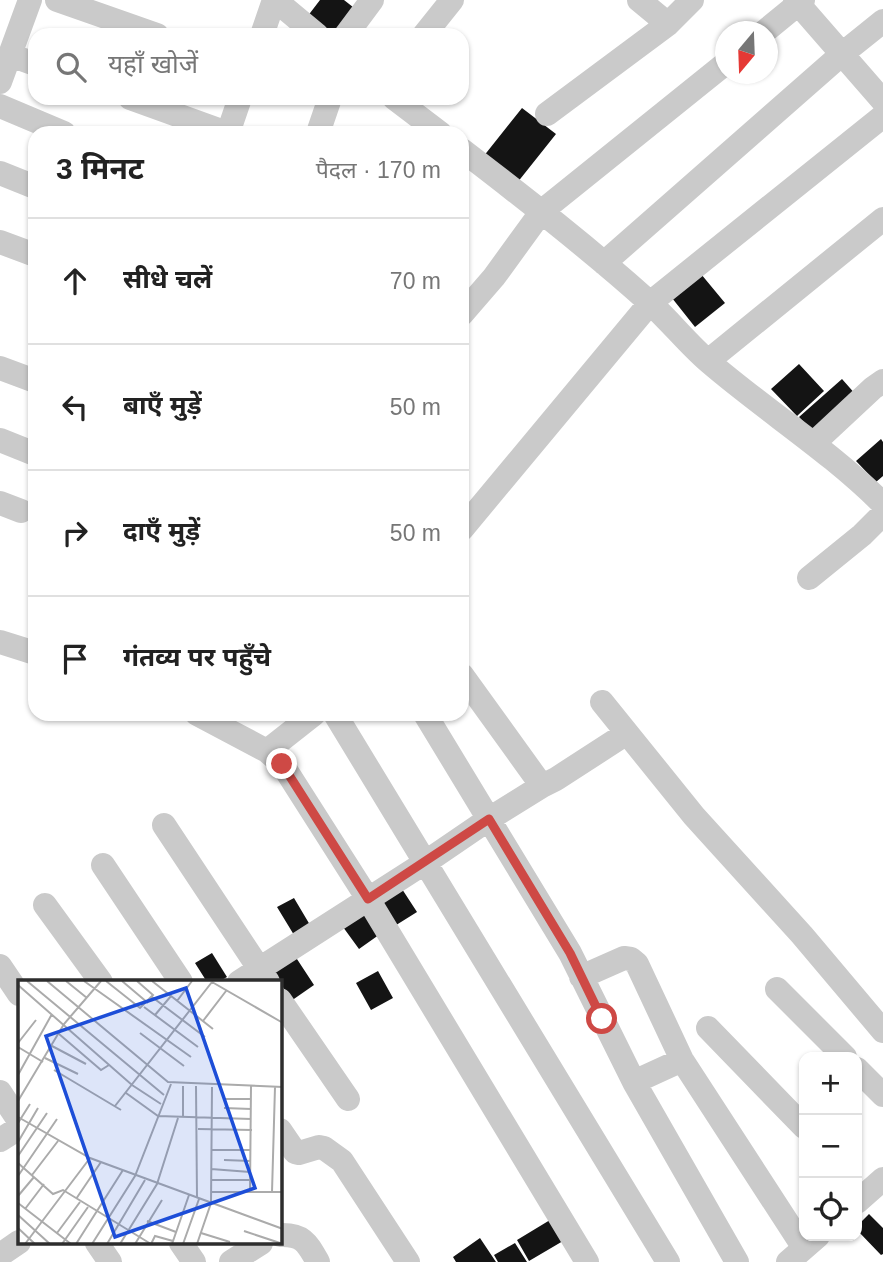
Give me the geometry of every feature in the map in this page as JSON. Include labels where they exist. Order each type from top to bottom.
[{"type":"street","points":[[0,82],[30,0]]},
{"type":"street","points":[[57,0],[138,28]]},
{"type":"street","points":[[265,28],[275,0],[309,28]]},
{"type":"street","points":[[351,28],[372,0]]},
{"type":"street","points":[[430,28],[452,0]]},
{"type":"street","points":[[639,0],[668,24]]},
{"type":"street","points":[[547,114],[668,24],[692,0]]},
{"type":"street","points":[[776,21],[799,1],[883,101]]},
{"type":"street","points":[[604,263],[883,21]]},
{"type":"street","points":[[10,55],[28,61]]},
{"type":"street","points":[[469,306],[494,277],[542,211],[715,72]]},
{"type":"street","points":[[149,105],[208,126]]},
{"type":"street","points":[[230,126],[237,105]]},
{"type":"street","points":[[320,126],[328,105]]},
{"type":"street","points":[[403,105],[431,126]]},
{"type":"street","points":[[0,106],[47,126]]},
{"type":"street","points":[[469,521],[650,303],[883,116]]},
{"type":"street","points":[[469,155],[604,263],[650,303],[708,361],[878,491]]},
{"type":"street","points":[[0,173],[28,184]]},
{"type":"street","points":[[708,361],[883,219]]},
{"type":"street","points":[[0,242],[28,252]]},
{"type":"street","points":[[0,368],[28,378]]},
{"type":"street","points":[[814,443],[883,381]]},
{"type":"street","points":[[0,440],[28,451]]},
{"type":"street","points":[[809,578],[862,535],[883,514]]},
{"type":"street","points":[[0,642],[28,651]]},
{"type":"street","points":[[469,685],[542,786]]},
{"type":"street","points":[[602,702],[694,816],[802,935],[883,1031]]},
{"type":"street","points":[[213,721],[267,751],[282,764],[368,899],[587,1262]]},
{"type":"street","points":[[267,751],[305,721]]},
{"type":"street","points":[[339,721],[668,1262]]},
{"type":"street","points":[[429,721],[570,953],[634,1082],[737,1262]]},
{"type":"street","points":[[164,824],[255,978],[489,819],[627,733]]},
{"type":"street","points":[[103,865],[180,980]]},
{"type":"street","points":[[45,905],[100,980]]},
{"type":"street","points":[[581,977],[624,958],[637,964],[682,1059],[803,1249]]},
{"type":"street","points":[[0,966],[18,993]]},
{"type":"street","points":[[777,989],[840,1052]]},
{"type":"street","points":[[282,1003],[348,1099]]},
{"type":"street","points":[[708,1028],[799,1122]]},
{"type":"street","points":[[634,1082],[682,1059]]},
{"type":"street","points":[[862,1074],[883,1095]]},
{"type":"street","points":[[0,1092],[18,1119]]},
{"type":"street","points":[[0,1140],[18,1129]]},
{"type":"street","points":[[282,1133],[295,1152],[319,1147],[342,1161],[408,1262]]},
{"type":"street","points":[[282,1235],[297,1236],[307,1244],[318,1262]]},
{"type":"street","points":[[0,1255],[18,1243]]},
{"type":"street","points":[[182,1244],[194,1262]]},
{"type":"building","points":[[320,0],[344,0],[358,11],[345,28],[322,28],[307,17]]},
{"type":"building","points":[[522,108],[556,134],[517,183],[483,157]]},
{"type":"building","points":[[701,274],[725,303],[695,327],[672,298]]},
{"type":"building","points":[[799,364],[824,391],[797,416],[771,389]]},
{"type":"building","points":[[842,379],[857,396],[814,433],[799,417]]},
{"type":"building","points":[[881,439],[883,476],[876,482],[856,461]]},
{"type":"building","points":[[402,889],[417,912],[393,927],[378,904]]},
{"type":"building","points":[[294,898],[310,925],[294,935],[277,907]]},
{"type":"building","points":[[367,910],[383,932],[359,949],[343,927]]},
{"type":"building","points":[[212,953],[227,977],[222,980],[206,980],[195,963]]},
{"type":"building","points":[[295,956],[314,985],[291,1001],[282,985],[282,980],[278,980],[271,971]]},
{"type":"building","points":[[378,971],[393,998],[371,1010],[356,983]]},
{"type":"building","points":[[869,1214],[883,1228],[883,1254],[862,1235],[862,1221]]},
{"type":"building","points":[[550,1220],[563,1241],[529,1261],[517,1240]]},
{"type":"building","points":[[480,1238],[496,1262],[456,1262],[453,1257]]},
{"type":"building","points":[[515,1243],[527,1262],[498,1262],[494,1255]]},
{"type":"route","points":[[282,764],[368,899],[489,819],[570,953],[602,1019]]}]
